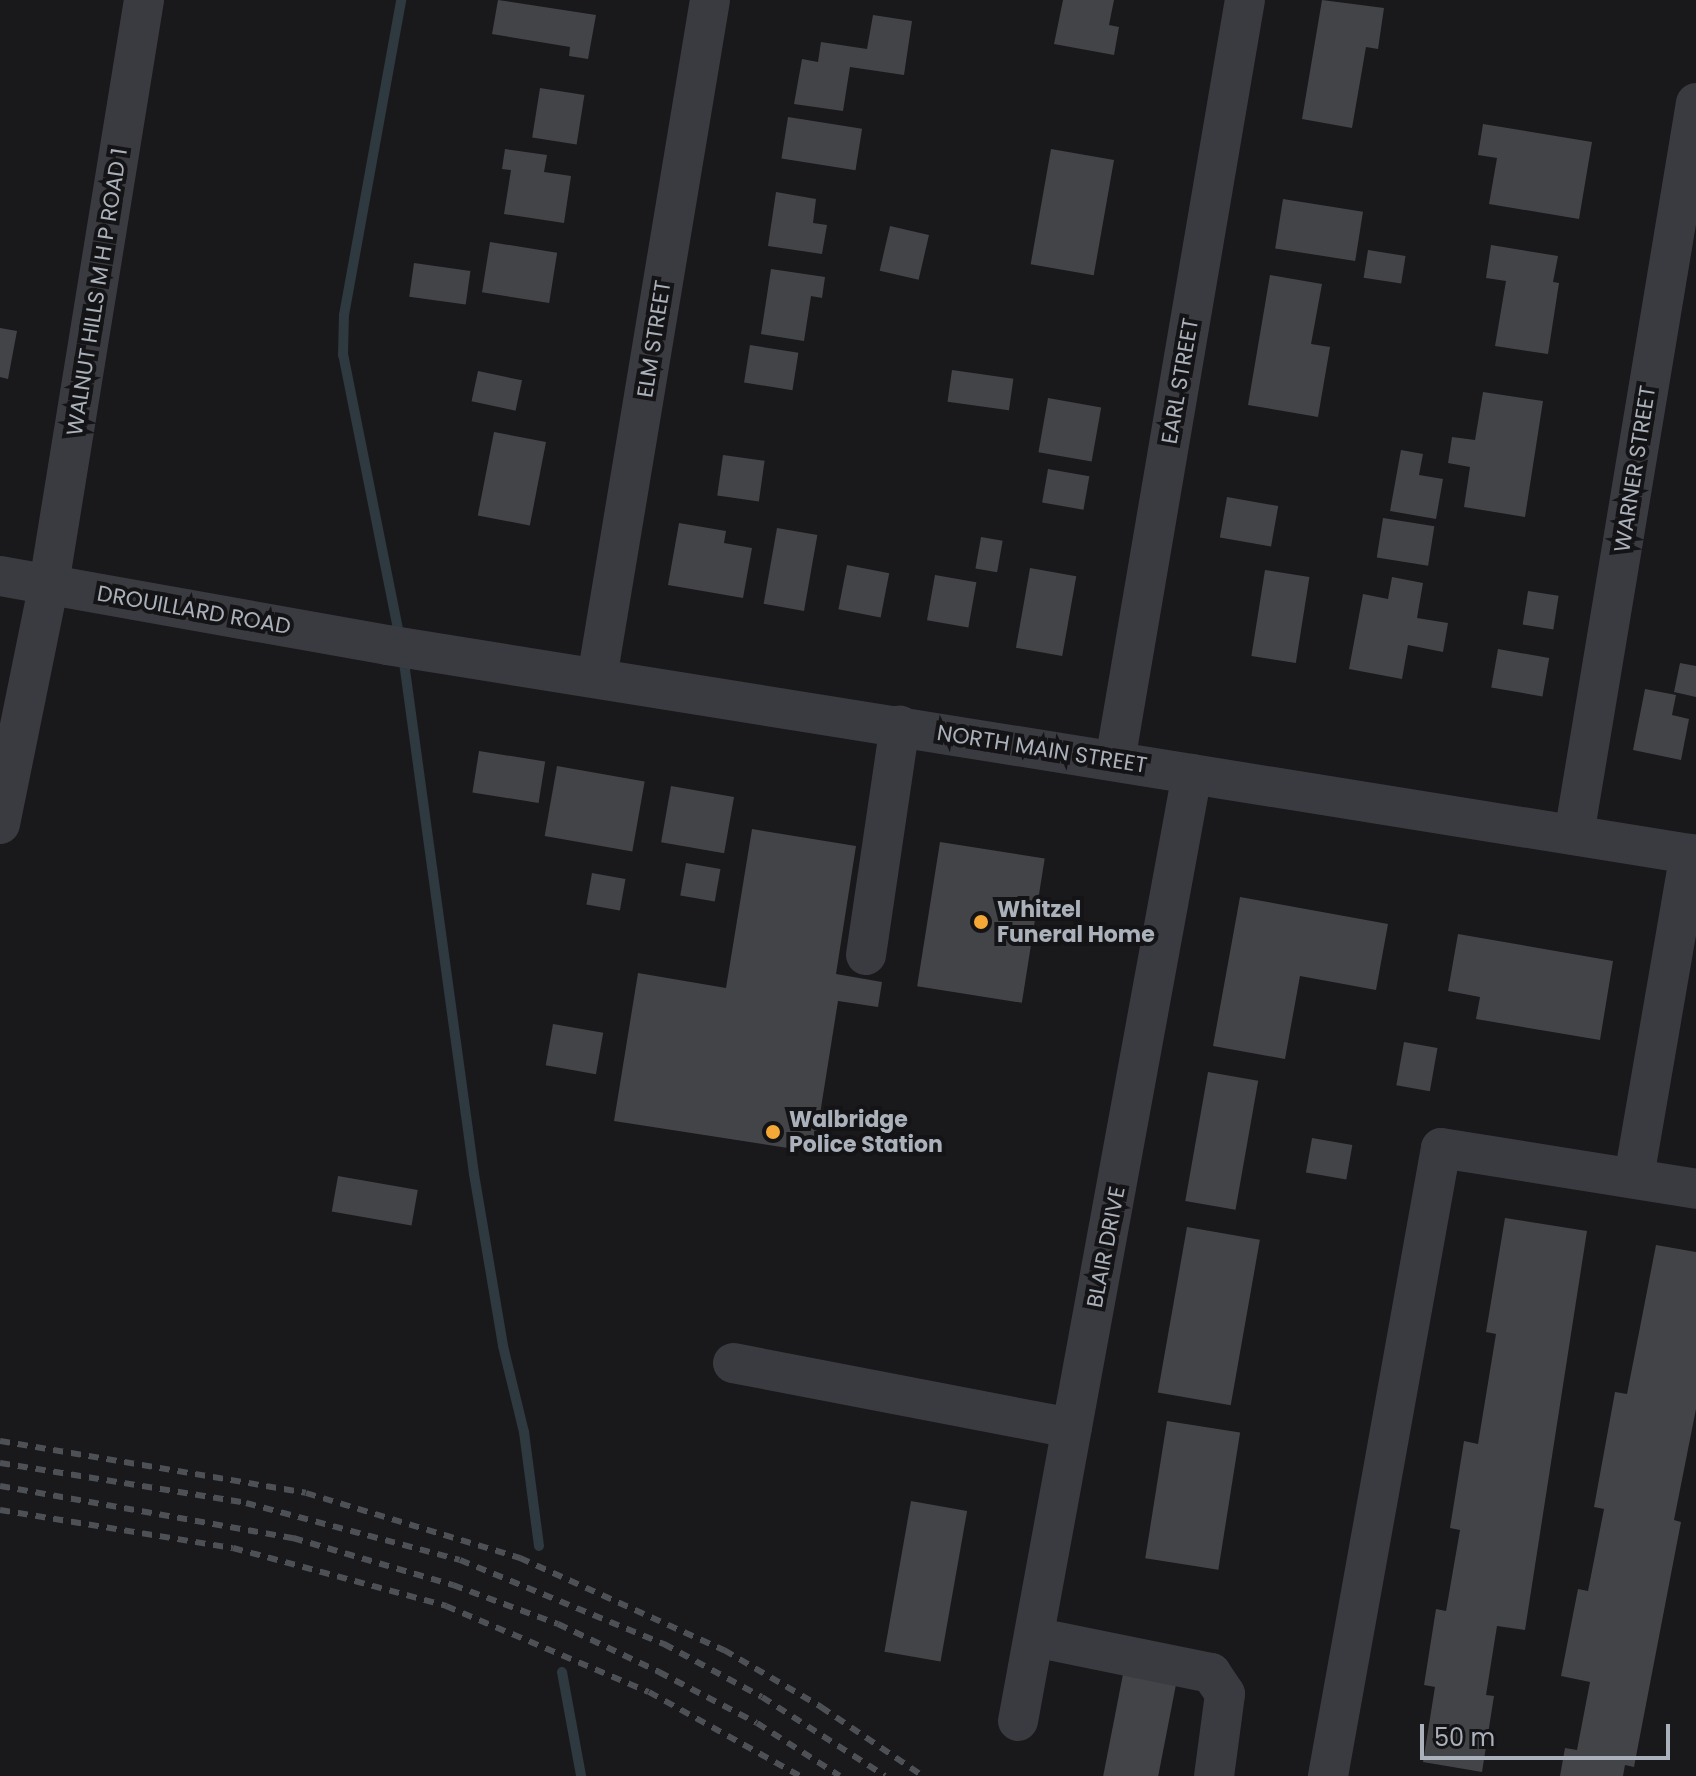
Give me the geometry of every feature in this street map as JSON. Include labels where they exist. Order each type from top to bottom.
[{"type":"street","name":"WALNUT HILLS M H P ROAD 1","points":[[0,824],[49,584],[144,0]]},
{"type":"street","name":"ELM STREET","points":[[597,678],[710,0]]},
{"type":"street","name":"EARL STREET","points":[[1115,761],[1245,0]]},
{"type":"street","name":"WARNER STREET","points":[[1574,835],[1696,103]]},
{"type":"street","name":"DROUILLARD ROAD","points":[[0,576],[387,645]]},
{"type":"street","name":"NORTH MAIN STREET","points":[[387,645],[1693,855]]},
{"type":"street","points":[[866,955],[900,726]]},
{"type":"street","name":"BLAIR DRIVE","points":[[1018,1721],[1192,774]]},
{"type":"street","points":[[1634,1177],[1693,855]]},
{"type":"street","points":[[1328,1776],[1441,1148],[1696,1189]]},
{"type":"street","points":[[733,1363],[1072,1428]]},
{"type":"street","points":[[1034,1637],[1211,1673],[1225,1694],[1214,1776]]},
{"type":"building","points":[[498,0],[596,15],[588,59],[569,56],[570,47],[492,34]]},
{"type":"building","points":[[1063,0],[1114,0],[1109,25],[1119,27],[1114,55],[1054,44]]},
{"type":"building","points":[[1322,0],[1384,8],[1378,49],[1366,47],[1352,128],[1302,119]]},
{"type":"building","points":[[873,15],[912,21],[904,75],[850,67],[843,111],[794,104],[802,59],[818,62],[821,42],[867,49]]},
{"type":"building","points":[[540,88],[584,95],[577,144],[532,137]]},
{"type":"building","points":[[788,117],[862,129],[856,170],[781,158]]},
{"type":"building","points":[[1483,124],[1592,142],[1579,219],[1489,204],[1497,158],[1478,155]]},
{"type":"building","points":[[505,149],[547,155],[544,172],[571,176],[564,223],[504,214],[511,170],[502,169]]},
{"type":"building","points":[[1051,149],[1114,160],[1094,275],[1031,264]]},
{"type":"building","points":[[776,192],[816,199],[813,223],[827,225],[822,254],[768,246]]},
{"type":"building","points":[[1283,199],[1363,212],[1355,261],[1275,248]]},
{"type":"building","points":[[890,226],[929,235],[919,280],[880,271]]},
{"type":"building","points":[[490,242],[557,253],[549,303],[482,292]]},
{"type":"building","points":[[1491,245],[1558,256],[1553,282],[1559,283],[1548,354],[1495,346],[1506,281],[1486,278]]},
{"type":"building","points":[[1368,250],[1406,256],[1401,284],[1364,278]]},
{"type":"building","points":[[414,263],[470,271],[466,305],[409,297]]},
{"type":"building","points":[[771,269],[825,277],[822,298],[811,296],[804,341],[761,334]]},
{"type":"building","points":[[1270,275],[1322,284],[1311,344],[1330,347],[1318,417],[1248,405]]},
{"type":"building","points":[[0,328],[17,331],[8,379],[0,377]]},
{"type":"building","points":[[750,345],[798,353],[792,390],[744,383]]},
{"type":"building","points":[[952,370],[1013,379],[1009,410],[948,402]]},
{"type":"building","points":[[478,371],[522,380],[516,411],[472,401]]},
{"type":"building","points":[[1483,392],[1543,401],[1525,517],[1464,507],[1470,467],[1448,463],[1452,437],[1475,440]]},
{"type":"building","points":[[1048,398],[1101,407],[1092,462],[1038,452]]},
{"type":"building","points":[[494,432],[546,442],[530,526],[478,515]]},
{"type":"building","points":[[1401,450],[1423,454],[1419,475],[1443,479],[1436,519],[1390,511]]},
{"type":"building","points":[[723,455],[765,461],[759,501],[717,496]]},
{"type":"building","points":[[1048,469],[1089,476],[1083,510],[1042,502]]},
{"type":"building","points":[[1227,497],[1278,506],[1271,546],[1220,537]]},
{"type":"building","points":[[1383,518],[1434,526],[1428,566],[1377,558]]},
{"type":"building","points":[[679,523],[726,531],[724,543],[752,548],[743,598],[668,585]]},
{"type":"building","points":[[777,528],[817,535],[804,611],[764,604]]},
{"type":"building","points":[[981,537],[1003,541],[997,572],[975,569]]},
{"type":"building","points":[[847,565],[889,573],[881,617],[838,609]]},
{"type":"building","points":[[1030,568],[1076,576],[1062,656],[1016,648]]},
{"type":"building","points":[[1265,570],[1309,577],[1296,663],[1251,656]]},
{"type":"building","points":[[935,575],[976,582],[968,628],[927,620]]},
{"type":"building","points":[[1392,577],[1423,583],[1417,618],[1448,623],[1443,652],[1408,645],[1402,679],[1349,669],[1363,594],[1388,599]]},
{"type":"building","points":[[1528,591],[1559,596],[1553,629],[1523,625]]},
{"type":"building","points":[[1498,649],[1549,658],[1542,696],[1491,687]]},
{"type":"building","points":[[1680,663],[1696,666],[1696,697],[1674,692]]},
{"type":"building","points":[[1645,689],[1676,695],[1672,715],[1689,719],[1681,760],[1633,750]]},
{"type":"building","points":[[479,751],[545,761],[539,803],[472,792]]},
{"type":"building","points":[[557,766],[645,781],[632,851],[545,836]]},
{"type":"building","points":[[671,786],[734,797],[724,853],[661,842]]},
{"type":"building","points":[[752,829],[856,846],[836,974],[882,982],[878,1007],[838,1001],[814,1152],[614,1121],[638,973],[726,988]]},
{"type":"building","name":"Whitzel Funeral Home","points":[[940,842],[1045,859],[1022,1003],[917,986]]},
{"type":"building","points":[[686,863],[720,869],[715,902],[680,895]]},
{"type":"building","points":[[592,873],[625,879],[620,910],[586,905]]},
{"type":"building","points":[[1240,897],[1388,924],[1376,990],[1300,976],[1285,1059],[1213,1046]]},
{"type":"building","points":[[1458,934],[1613,961],[1600,1040],[1476,1019],[1480,997],[1448,991]]},
{"type":"building","points":[[553,1024],[603,1033],[596,1074],[546,1065]]},
{"type":"building","points":[[1404,1042],[1437,1048],[1430,1091],[1396,1085]]},
{"type":"building","points":[[1208,1072],[1258,1081],[1235,1210],[1185,1201]]},
{"type":"building","points":[[1312,1138],[1352,1145],[1346,1180],[1306,1172]]},
{"type":"building","points":[[338,1176],[418,1190],[412,1226],[332,1211]]},
{"type":"building","points":[[1505,1218],[1587,1231],[1525,1630],[1497,1626],[1486,1695],[1494,1696],[1482,1772],[1423,1762],[1435,1687],[1424,1685],[1436,1609],[1446,1611],[1460,1530],[1450,1528],[1464,1441],[1478,1444],[1496,1334],[1486,1332]]},
{"type":"building","points":[[1187,1227],[1260,1240],[1231,1405],[1158,1392]]},
{"type":"building","points":[[1656,1245],[1696,1252],[1696,1409],[1674,1520],[1681,1522],[1634,1767],[1625,1765],[1623,1776],[1560,1776],[1565,1748],[1577,1750],[1590,1682],[1561,1676],[1578,1589],[1588,1591],[1604,1509],[1594,1507],[1615,1392],[1627,1394]]},
{"type":"building","points":[[1167,1421],[1240,1433],[1218,1570],[1145,1558]]},
{"type":"building","points":[[911,1501],[967,1511],[941,1662],[884,1652]]},
{"type":"building","points":[[1124,1669],[1177,1679],[1158,1776],[1103,1776]]},
{"type":"waterway","points":[[400,639],[343,355],[344,315],[401,0]]},
{"type":"waterway","points":[[403,655],[474,1174],[503,1346],[524,1432],[539,1546]]},
{"type":"waterway","points":[[562,1672],[581,1776]]},
{"type":"railway","points":[[0,1441],[306,1493],[520,1558],[724,1650],[821,1707],[923,1776]]},
{"type":"railway","points":[[0,1463],[246,1503],[460,1560],[664,1644],[762,1697],[885,1776]]},
{"type":"railway","points":[[0,1486],[293,1538],[453,1585],[558,1624],[659,1672],[757,1723],[840,1776]]},
{"type":"railway","points":[[0,1510],[233,1548],[446,1606],[649,1692],[800,1776]]},
{"type":"place","name":"Whitzel Funeral Home","points":[[981,922]]},
{"type":"place","name":"Walbridge Police Station","points":[[773,1132]]}]
